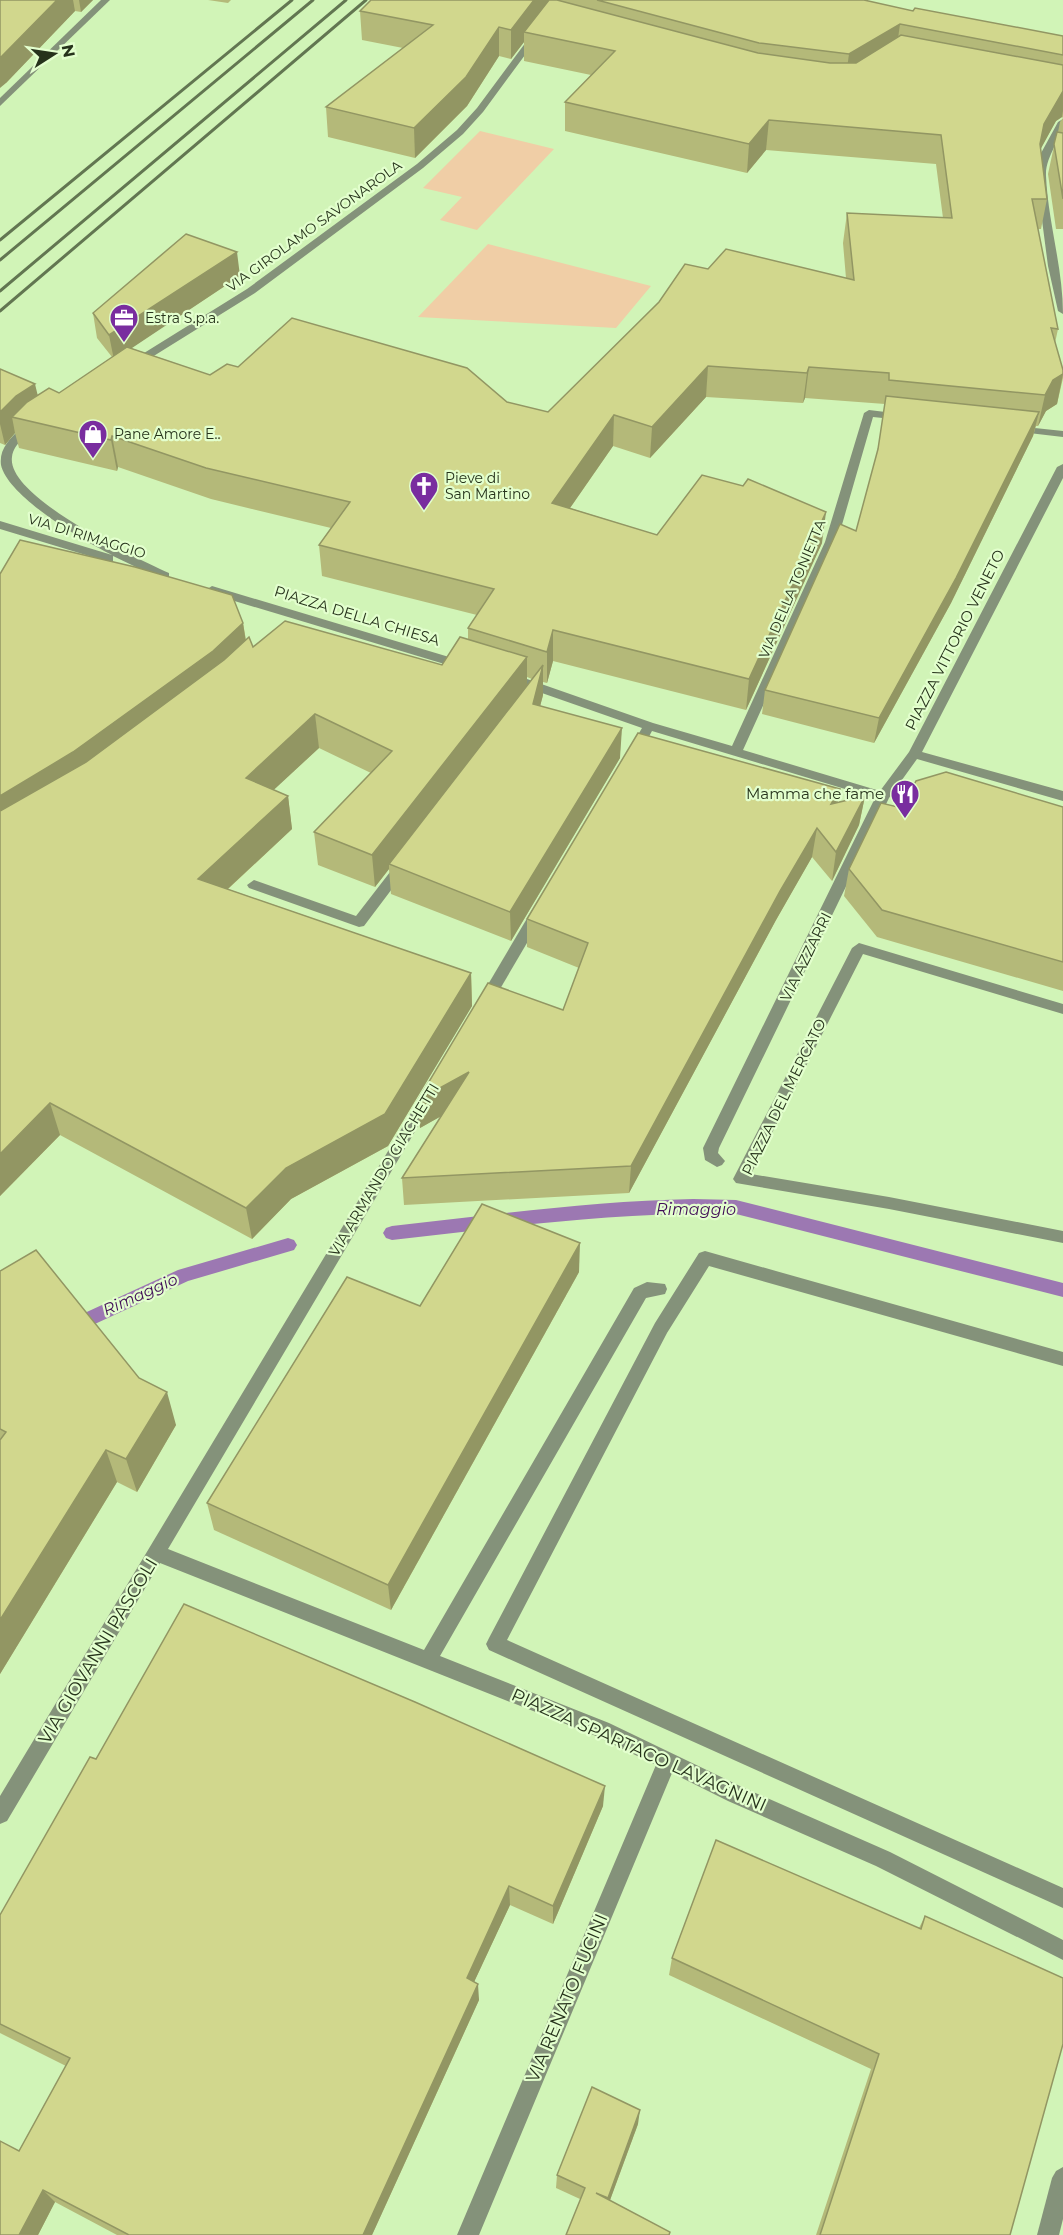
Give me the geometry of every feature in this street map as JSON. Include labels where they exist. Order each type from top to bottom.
[{"type":"street","points":[[0,103],[106,0]]},
{"type":"street","name":"VIA GIROLAMO SAVONAROLA","points":[[117,373],[251,291],[420,166],[460,132],[480,110],[542,29]]},
{"type":"street","points":[[1063,122],[1041,174],[1053,266],[1063,311]]},
{"type":"street","name":"VIA DELLA TONIETTA","points":[[736,752],[831,542],[869,413],[915,418]]},
{"type":"street","name":"VIA DI RIMAGGIO","points":[[0,525],[170,577],[96,544],[57,519],[17,482],[6,465],[6,459],[18,436],[37,423]]},
{"type":"street","points":[[1006,428],[1063,434]]},
{"type":"street","name":"PIAZZA VITTORIO VENETO","points":[[1063,467],[914,754],[1063,796]]},
{"type":"street","name":"PIAZZA DELLA CHIESA","points":[[197,585],[476,669]]},
{"type":"street","points":[[289,627],[292,613]]},
{"type":"street","points":[[507,678],[535,692],[883,796]]},
{"type":"street","points":[[625,767],[649,726]]},
{"type":"street","name":"VIA AZZARRI","points":[[717,1161],[710,1156],[711,1148],[883,796],[914,754]]},
{"type":"street","points":[[254,885],[359,922],[409,856]]},
{"type":"street","points":[[478,1013],[545,900]]},
{"type":"street","name":"PIAZZA DEL MERCATO","points":[[1063,1009],[859,948],[741,1179],[889,1203],[1063,1237]]},
{"type":"street","name":"VIA ARMANDO GIACHETTI","points":[[156,1553],[435,1085]]},
{"type":"street","points":[[1063,1359],[705,1258],[661,1328],[495,1644],[1063,1898]]},
{"type":"street","points":[[429,1659],[640,1293],[647,1289],[659,1289]]},
{"type":"street","name":"VIA GIOVANNI PASCOLI","points":[[0,1814],[156,1553],[429,1659]]},
{"type":"street","name":"PIAZZA SPARTACO LAVAGNINI","points":[[429,1659],[602,1729],[667,1762],[883,1859],[1063,1950]]},
{"type":"street","name":"VIA RENATO FUCINI","points":[[468,2235],[667,1762]]},
{"type":"street","points":[[1048,2235],[1063,2178]]},
{"type":"shaded area","points":[[480,131],[554,149],[477,230],[440,220],[462,197],[423,188]]},
{"type":"shaded area","points":[[488,244],[651,286],[616,328],[418,317]]},
{"type":"building","points":[[0,0],[57,0],[0,58]]},
{"type":"building","points":[[371,0],[534,0],[511,30],[499,27],[466,77],[414,128],[326,107],[433,25],[360,11]]},
{"type":"building","points":[[549,0],[557,0],[758,53],[830,63],[856,63],[901,35],[1063,65],[1063,91],[1044,124],[1040,144],[1047,199],[1032,199],[1058,329],[1051,328],[1063,370],[1063,374],[1053,380],[1045,395],[889,380],[889,373],[809,367],[807,373],[708,366],[652,427],[614,415],[552,503],[657,535],[702,475],[743,486],[748,479],[826,512],[749,679],[553,630],[547,652],[468,628],[494,589],[319,545],[350,502],[206,468],[112,436],[111,440],[12,417],[27,402],[49,388],[59,393],[127,347],[210,375],[227,364],[238,367],[292,318],[467,368],[507,402],[548,412],[659,302],[685,264],[708,269],[726,249],[854,280],[847,213],[952,218],[941,135],[769,120],[749,144],[565,102],[615,51],[524,32]]},
{"type":"building","points":[[597,0],[864,0],[913,11],[915,8],[1063,36],[1063,55],[900,24],[849,54],[759,43]]},
{"type":"building","points":[[1057,132],[1063,133],[1063,199],[1054,144]]},
{"type":"building","points":[[186,234],[237,252],[109,335],[93,313]]},
{"type":"building","points":[[0,369],[35,384],[16,396],[0,412]]},
{"type":"building","points":[[886,396],[1039,412],[956,578],[879,718],[765,690],[840,524],[856,531],[878,449]]},
{"type":"building","points":[[20,540],[135,567],[232,595],[243,623],[213,651],[73,752],[0,796],[0,574]]},
{"type":"building","points":[[285,621],[442,665],[460,637],[527,657],[372,855],[314,832],[392,751],[315,714],[246,778],[288,796],[198,879],[471,973],[385,1114],[286,1168],[246,1208],[50,1103],[0,1154],[0,811],[86,762],[224,660],[249,637],[253,647]]},
{"type":"building","points":[[543,665],[533,704],[622,728],[510,912],[389,864]]},
{"type":"building","points":[[638,733],[840,789],[831,804],[865,796],[836,852],[817,828],[780,891],[631,1166],[402,1178],[469,1072],[418,1100],[488,983],[563,1010],[588,943],[527,919]]},
{"type":"building","points":[[946,772],[1063,807],[1063,962],[882,910],[849,869],[881,803],[902,808],[916,781]]},
{"type":"building","points":[[482,1204],[580,1243],[388,1585],[207,1503],[347,1277],[420,1306]]},
{"type":"building","points":[[36,1250],[139,1378],[167,1392],[126,1459],[106,1450],[0,1620],[0,1440],[6,1432],[0,1429],[0,1271]]},
{"type":"building","points":[[184,1604],[605,1786],[553,1906],[509,1886],[467,1978],[478,1984],[363,2235],[129,2235],[43,2190],[19,2235],[0,2235],[0,2141],[19,2151],[70,2058],[0,2024],[0,1915],[90,1757],[96,1759]]},
{"type":"building","points":[[716,1840],[921,1929],[925,1916],[1063,1978],[1063,2044],[1010,2235],[820,2235],[879,2054],[672,1958]]},
{"type":"building","points":[[592,2087],[640,2110],[608,2198],[596,2193],[670,2232],[669,2235],[566,2235],[585,2188],[557,2175]]},
{"type":"waterway","name":"Rimaggio","points":[[392,1233],[607,1209],[736,1207],[1063,1290]]},
{"type":"waterway","name":"Rimaggio","points":[[71,1327],[184,1275],[288,1245]]},
{"type":"railway","points":[[0,240],[292,0]]},
{"type":"railway","points":[[0,260],[313,0]]},
{"type":"railway","points":[[0,291],[346,0]]},
{"type":"railway","points":[[0,311],[366,0]]},
{"type":"place","name":"Estra S.p.a.","points":[[124,344]]},
{"type":"place","name":"Pane Amore E..","points":[[93,460]]},
{"type":"place","name":"Pieve di San Martino","points":[[424,512]]},
{"type":"place","name":"Mamma che fame","points":[[905,820]]}]
